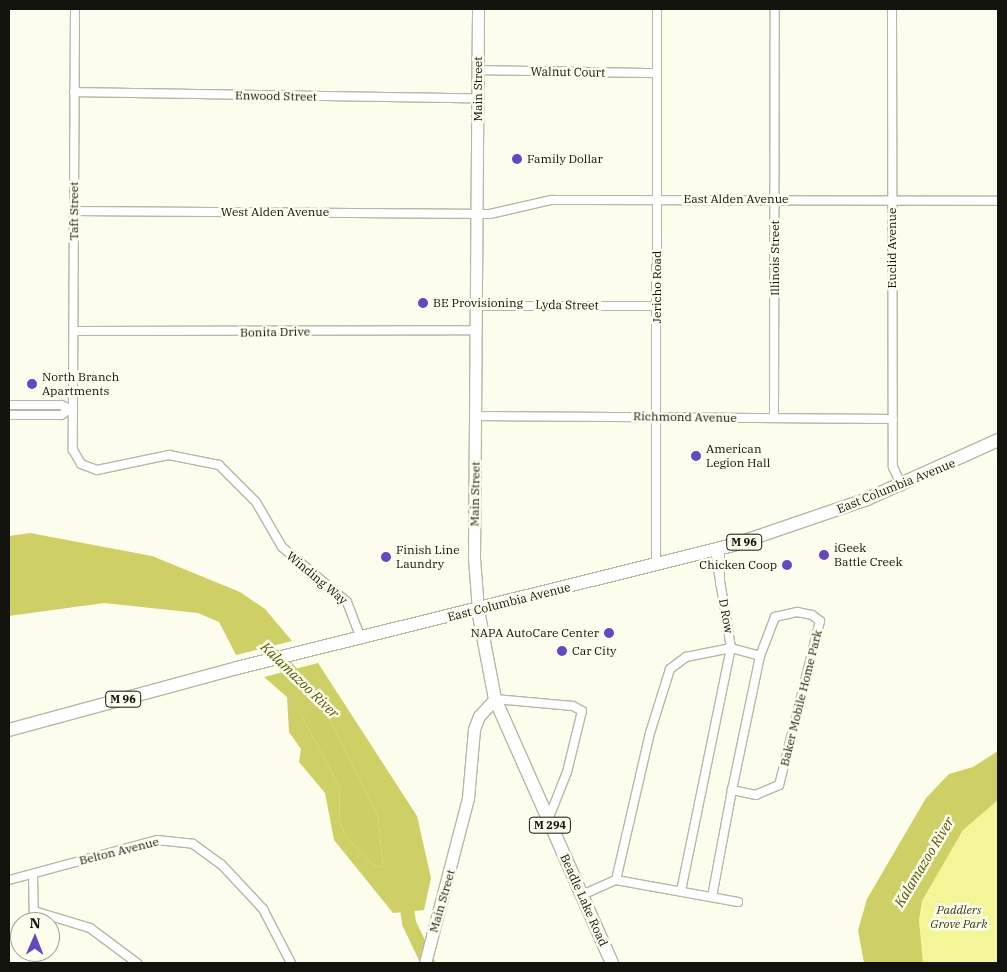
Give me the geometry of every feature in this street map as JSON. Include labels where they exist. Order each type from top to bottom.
[{"type":"main road","name":"East Columbia Avenue","points":[[9,730],[237,668],[362,639],[718,549],[902,486],[998,440]]},
{"type":"main road","name":"Main Street","points":[[478,610],[496,699]]},
{"type":"main road","name":"Beadle Lake Road","points":[[496,699],[612,963]]},
{"type":"street","name":"Taft Street","points":[[72,411],[75,9]]},
{"type":"street","name":"Main Street","points":[[478,9],[476,213],[478,610]]},
{"type":"street","name":"Jericho Road","points":[[656,565],[657,9]]},
{"type":"street","name":"Illinois Street","points":[[774,418],[775,9]]},
{"type":"street","name":"Euclid Avenue","points":[[892,9],[894,467],[902,486]]},
{"type":"street","name":"Walnut Court","points":[[478,70],[657,73]]},
{"type":"street","name":"Enwood Street","points":[[74,92],[478,98]]},
{"type":"street","name":"East Alden Avenue","points":[[476,213],[512,209],[532,201],[657,199],[998,201]]},
{"type":"street","name":"West Alden Avenue","points":[[74,211],[476,213]]},
{"type":"street","name":"Lyda Street","points":[[477,306],[657,306]]},
{"type":"street","name":"Bonita Drive","points":[[74,331],[477,330]]},
{"type":"street","points":[[9,405],[61,405],[72,411]]},
{"type":"street","points":[[9,415],[61,415],[72,411]]},
{"type":"street","name":"Winding Way","points":[[72,411],[73,450],[88,469],[169,455],[219,464],[256,502],[282,547],[347,602],[362,639]]},
{"type":"street","name":"Richmond Avenue","points":[[476,416],[893,419]]},
{"type":"street","name":"D Row","points":[[718,549],[720,584],[731,648]]},
{"type":"street","name":"Baker Mobile Home Park","points":[[712,897],[732,790],[760,656],[775,617],[796,612],[820,621],[779,785],[756,795],[732,790]]},
{"type":"street","points":[[681,891],[731,648]]},
{"type":"street","points":[[616,880],[650,733],[670,669],[686,657],[731,648],[760,656]]},
{"type":"street","name":"Main Street","points":[[425,963],[468,798],[474,729],[479,716],[496,699]]},
{"type":"street","points":[[496,699],[572,706],[582,711],[567,772],[548,820]]},
{"type":"street","name":"Belton Avenue","points":[[9,880],[157,840],[193,844],[222,864],[263,909],[291,963]]},
{"type":"street","points":[[33,874],[34,911],[90,928],[137,963]]},
{"type":"street","points":[[582,895],[616,880],[738,902]]},
{"type":"green space","name":"Paddlers Grove Park","points":[[998,800],[998,963],[923,963],[919,920],[922,901],[963,830]]},
{"type":"shaded area","points":[[315,703],[327,714],[378,817],[383,868],[372,864],[347,838],[340,824],[339,786],[303,718]]},
{"type":"water","points":[[30,533],[152,556],[240,592],[265,609],[292,641],[236,655],[219,622],[198,613],[104,603],[9,616],[9,536]]},
{"type":"water","points":[[318,663],[417,816],[431,878],[424,910],[393,913],[334,840],[325,793],[299,762],[301,749],[289,732],[287,697],[264,677]],"holes":[[[315,704],[327,714],[378,817],[383,868],[372,864],[347,838],[340,824],[339,786],[303,718]]]},
{"type":"water","points":[[998,751],[998,800],[963,830],[922,901],[919,920],[923,963],[864,963],[858,930],[867,899],[926,798],[949,774],[973,767]]},
{"type":"waterway","name":"Kalamazoo River","points":[[253,634],[301,682]]},
{"type":"waterway","name":"Kalamazoo River","points":[[405,894],[409,923],[428,963]]},
{"type":"place","name":"Family Dollar","points":[[517,159]]},
{"type":"place","name":"BE Provisioning","points":[[423,303]]},
{"type":"place","name":"North Branch Apartments","points":[[32,384]]},
{"type":"place","name":"American Legion Hall","points":[[696,456]]},
{"type":"place","name":"iGeek Battle Creek","points":[[824,555]]},
{"type":"place","name":"Finish Line Laundry","points":[[386,557]]},
{"type":"place","name":"Chicken Coop","points":[[787,565]]},
{"type":"place","name":"NAPA AutoCare Center","points":[[609,633]]},
{"type":"place","name":"Car City","points":[[562,651]]}]
